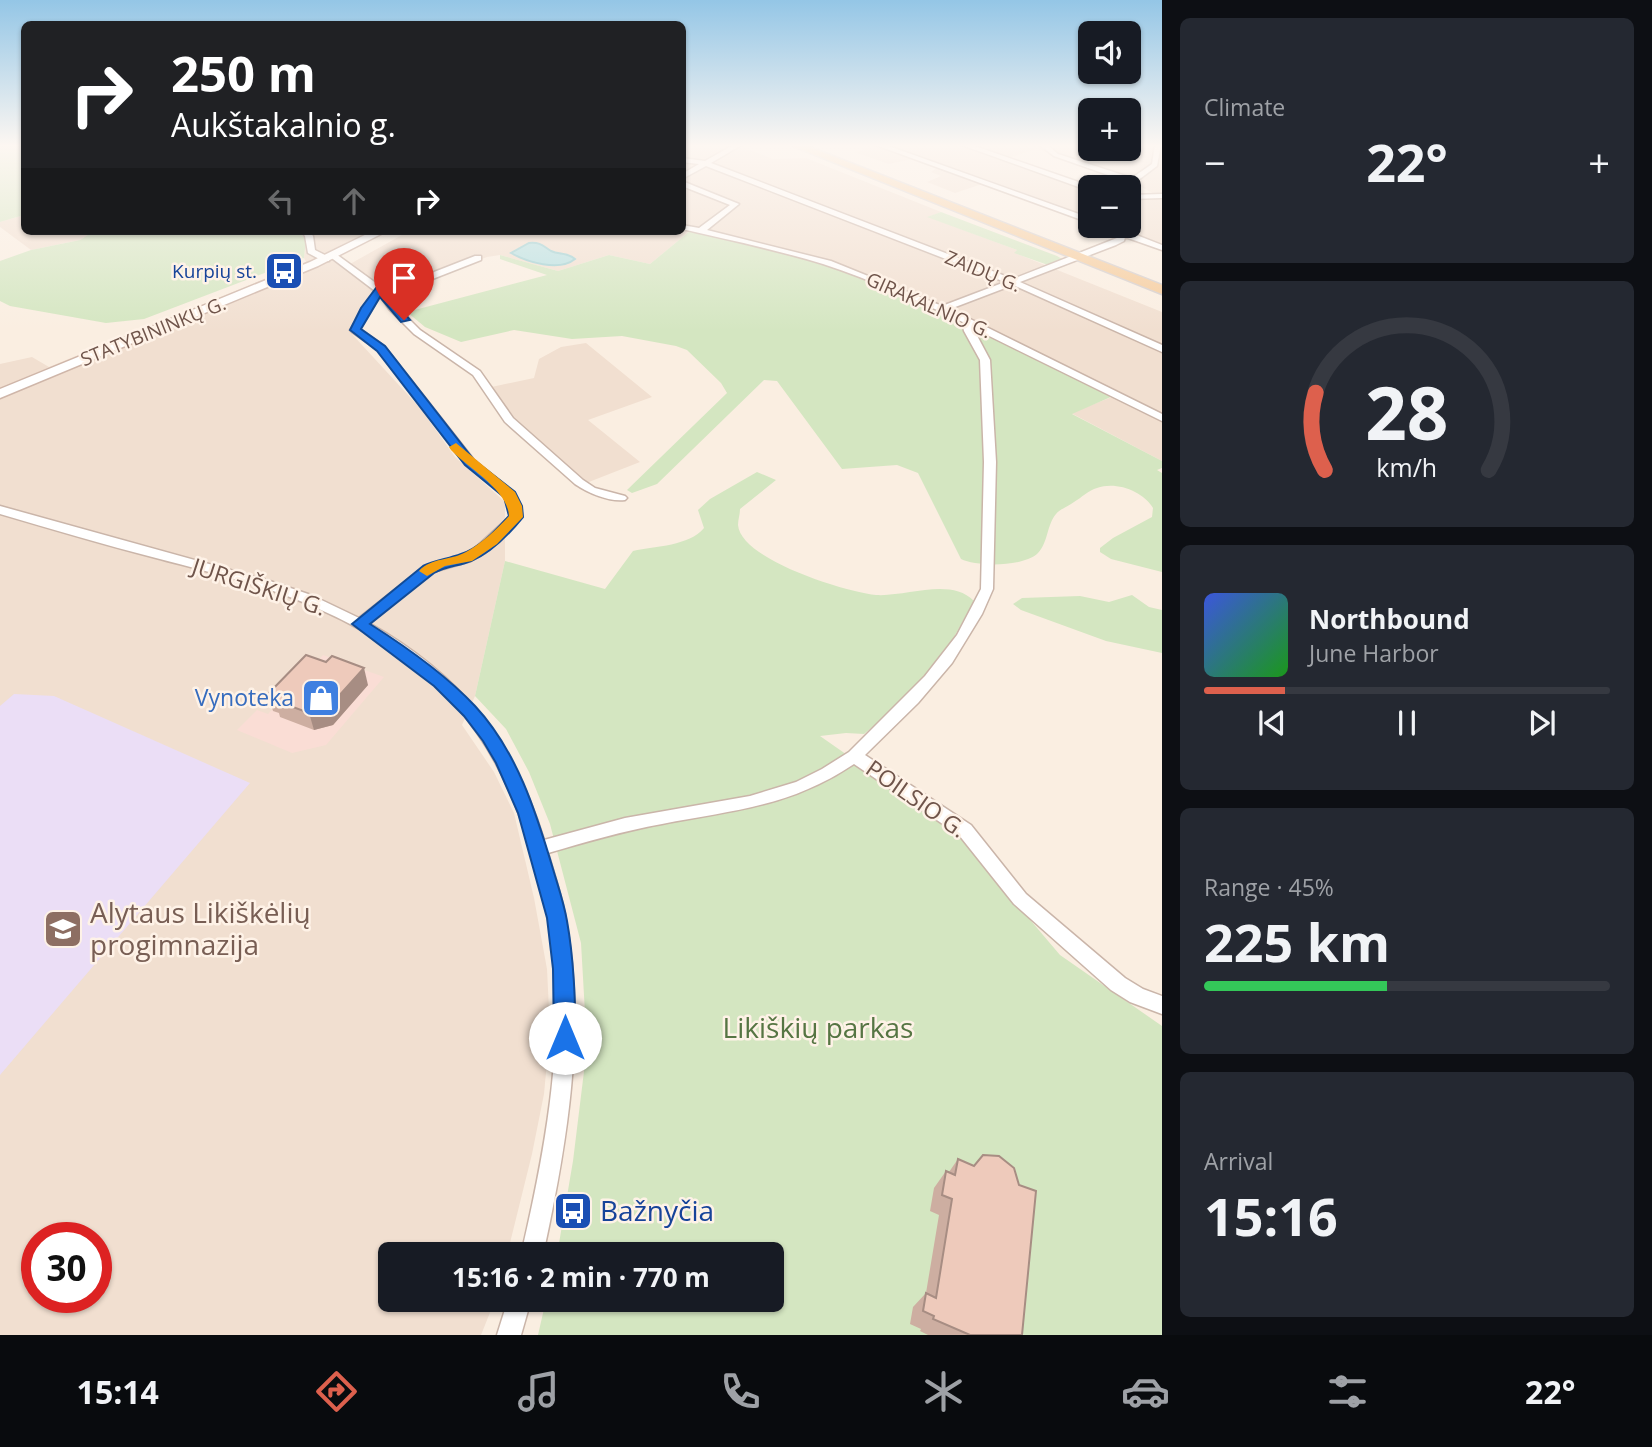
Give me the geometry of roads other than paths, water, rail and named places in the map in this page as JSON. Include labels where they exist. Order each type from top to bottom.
[{"type":"main road","points":[[953,206],[1162,290]]},
{"type":"street","points":[[701,231],[731,206]]},
{"type":"street","name":"ZAIDŲ G.","points":[[817,206],[1016,283],[1162,349]]},
{"type":"street","points":[[1049,206],[1078,217]]},
{"type":"street","name":"GIRAKALNIO G.","points":[[686,228],[825,262],[973,323],[1162,418]]},
{"type":"street","points":[[308,235],[311,251],[329,258],[381,291],[417,332],[477,373],[509,420],[579,482],[591,491],[621,498]]},
{"type":"street","name":"STATYBININKŲ G.","points":[[0,394],[329,258],[374,235]]},
{"type":"street","points":[[942,309],[1016,283],[1121,238]]},
{"type":"street","points":[[1141,238],[1162,248]]},
{"type":"street","points":[[360,624],[429,569],[441,563],[467,558],[492,541],[516,517],[510,495],[470,463],[381,348],[355,330],[366,308],[381,291],[408,285],[478,258]]},
{"type":"street","points":[[854,756],[937,675],[980,607],[987,589],[990,462],[986,376],[985,360],[968,327],[973,323]]},
{"type":"street","name":"JURGIŠKIŲ G.","points":[[0,510],[257,582],[313,601],[360,624],[421,667],[470,711],[489,736],[527,813],[557,918],[566,1016],[558,1125],[535,1242]]},
{"type":"street","name":"POILSIO G.","points":[[538,849],[637,821],[755,803],[811,784],[854,756],[965,830],[1020,899],[1118,984],[1137,996],[1162,1005]]},
{"type":"street","points":[[509,1335],[516,1312]]},
{"type":"water","points":[[529,243],[539,244],[575,259],[568,263],[552,265],[526,260],[511,253]]},
{"type":"place","name":"Kurpių st.","points":[[284,271]]},
{"type":"place","name":"Vynoteka","points":[[321,698]]},
{"type":"place","name":"Alytaus Likiškėlių progimnazija","points":[[63,929]]},
{"type":"place","name":"Bažnyčia","points":[[573,1211]]},
{"type":"park label","name":"Likiškių parkas","points":[[818,1028]]}]
